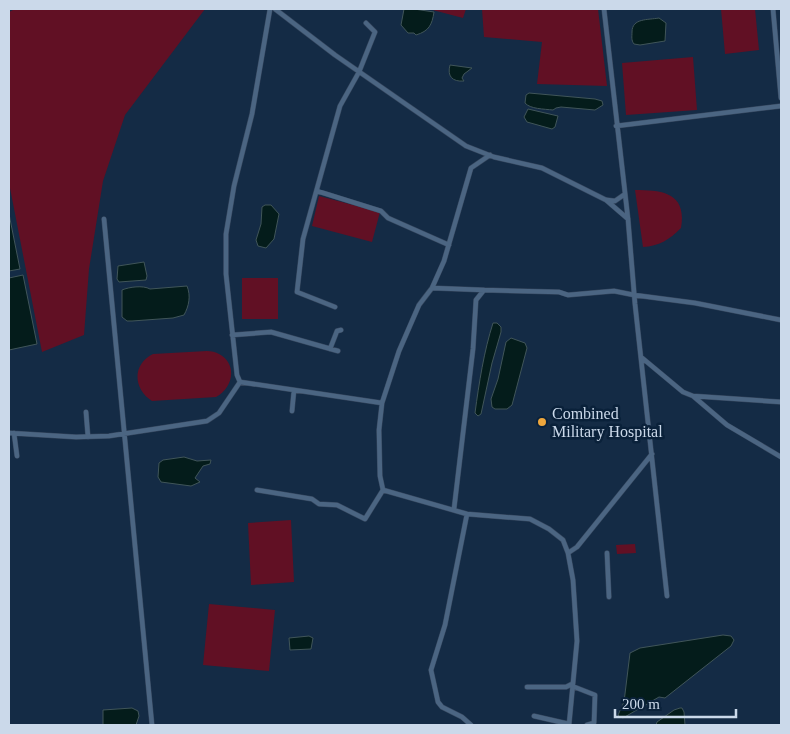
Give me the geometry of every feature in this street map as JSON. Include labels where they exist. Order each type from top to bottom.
[{"type":"street","points":[[240,382],[237,375],[226,274],[226,234],[234,186],[252,114],[270,9]]},
{"type":"street","points":[[275,9],[359,72],[466,146],[490,155],[542,168],[606,200],[628,219]]},
{"type":"street","points":[[604,9],[667,596]]},
{"type":"street","points":[[773,9],[781,98]]},
{"type":"street","points":[[335,307],[297,292],[303,240],[340,106],[359,72],[375,32],[366,24]]},
{"type":"street","points":[[616,126],[781,106]]},
{"type":"street","points":[[257,490],[312,499],[319,504],[336,505],[365,519],[383,490],[380,476],[379,430],[382,403],[399,351],[419,304],[432,288],[444,261],[471,168],[490,155]]},
{"type":"street","points":[[317,191],[381,211],[388,218],[449,244]]},
{"type":"street","points":[[606,200],[615,201],[625,194]]},
{"type":"street","points":[[104,219],[152,725]]},
{"type":"street","points":[[432,288],[559,292],[568,295],[614,291],[634,296],[695,303],[781,320]]},
{"type":"street","points":[[454,509],[476,300],[484,290]]},
{"type":"street","points":[[330,349],[336,331],[342,330]]},
{"type":"street","points":[[232,335],[271,332],[338,351]]},
{"type":"street","points":[[641,357],[683,392],[693,396],[781,402]]},
{"type":"street","points":[[16,456],[12,433],[88,437],[109,436],[207,421],[219,413],[240,382]]},
{"type":"street","points":[[240,382],[382,403]]},
{"type":"street","points":[[292,411],[294,390]]},
{"type":"street","points":[[693,396],[726,425],[781,457]]},
{"type":"street","points":[[86,412],[88,437]]},
{"type":"street","points":[[568,553],[577,547],[652,454]]},
{"type":"street","points":[[383,490],[468,514],[530,519],[549,529],[563,540],[568,553],[573,580],[577,641],[569,725],[534,716]]},
{"type":"street","points":[[468,514],[445,625],[431,670],[438,702],[442,707],[462,717],[471,725]]},
{"type":"street","points":[[607,553],[609,597]]},
{"type":"street","points":[[527,686],[566,687],[572,685],[595,695],[594,723],[587,725]]},
{"type":"shaded area","points":[[15,9],[205,9],[125,115],[103,181],[89,269],[84,335],[42,352],[9,183],[9,12]]},
{"type":"shaded area","points":[[404,9],[434,12],[429,27],[424,32],[416,35],[408,33],[401,25]]},
{"type":"shaded area","points":[[429,9],[466,9],[463,18]]},
{"type":"shaded area","points":[[482,9],[598,9],[607,86],[537,84],[542,42],[484,37]]},
{"type":"shaded area","points":[[721,9],[755,9],[759,50],[725,54]]},
{"type":"shaded area","points":[[659,18],[666,23],[665,41],[640,45],[634,44],[632,32],[635,24]]},
{"type":"shaded area","points":[[693,57],[697,110],[626,115],[622,63]]},
{"type":"shaded area","points":[[450,65],[472,68],[464,74],[462,78],[464,81],[460,81],[451,77],[449,72]]},
{"type":"shaded area","points":[[529,93],[595,99],[602,101],[603,105],[595,110],[561,107],[553,110],[538,108],[525,103],[526,95]]},
{"type":"shaded area","points":[[528,109],[558,116],[555,127],[552,129],[527,122],[524,117]]},
{"type":"shaded area","points":[[635,190],[655,191],[671,196],[680,207],[682,216],[681,228],[664,242],[643,247]]},
{"type":"shaded area","points":[[319,196],[380,212],[372,242],[312,226]]},
{"type":"shaded area","points":[[271,205],[279,214],[274,239],[266,248],[258,246],[256,240],[261,224],[262,207]]},
{"type":"shaded area","points":[[9,214],[20,269],[9,271]]},
{"type":"shaded area","points":[[144,262],[146,280],[119,282],[117,279],[118,266]]},
{"type":"shaded area","points":[[23,275],[37,344],[9,350],[9,278]]},
{"type":"shaded area","points":[[242,278],[278,278],[278,319],[242,319]]},
{"type":"shaded area","points":[[187,286],[189,301],[184,315],[173,318],[132,321],[127,321],[122,317],[122,290],[136,287],[150,289]]},
{"type":"shaded area","points":[[493,323],[497,323],[501,327],[501,332],[481,414],[478,416],[475,413],[480,379]]},
{"type":"shaded area","points":[[511,338],[525,343],[527,348],[512,405],[507,409],[495,409],[492,407],[491,399],[498,379],[506,342]]},
{"type":"shaded area","points":[[212,351],[225,358],[231,370],[231,376],[226,388],[216,397],[152,401],[141,390],[138,383],[138,370],[146,358],[153,354]]},
{"type":"shaded area","points":[[184,457],[197,461],[211,460],[210,464],[203,466],[195,478],[200,482],[191,486],[161,482],[158,477],[159,463],[163,460]]},
{"type":"shaded area","points":[[291,520],[294,582],[251,585],[248,523]]},
{"type":"shaded area","points":[[635,544],[636,553],[617,554],[616,545]]},
{"type":"shaded area","points":[[209,604],[275,610],[269,671],[203,665]]},
{"type":"shaded area","points":[[723,635],[731,636],[734,640],[731,646],[665,698],[659,697],[623,718],[618,715],[624,702],[630,653],[640,648]]},
{"type":"shaded area","points":[[309,636],[313,638],[311,649],[290,650],[289,638]]},
{"type":"shaded area","points":[[132,708],[138,711],[139,716],[136,725],[103,725],[103,710]]},
{"type":"shaded area","points":[[680,708],[684,712],[685,725],[656,725],[657,722]]},
{"type":"place","name":"Combined Military Hospital","points":[[542,422]]}]
